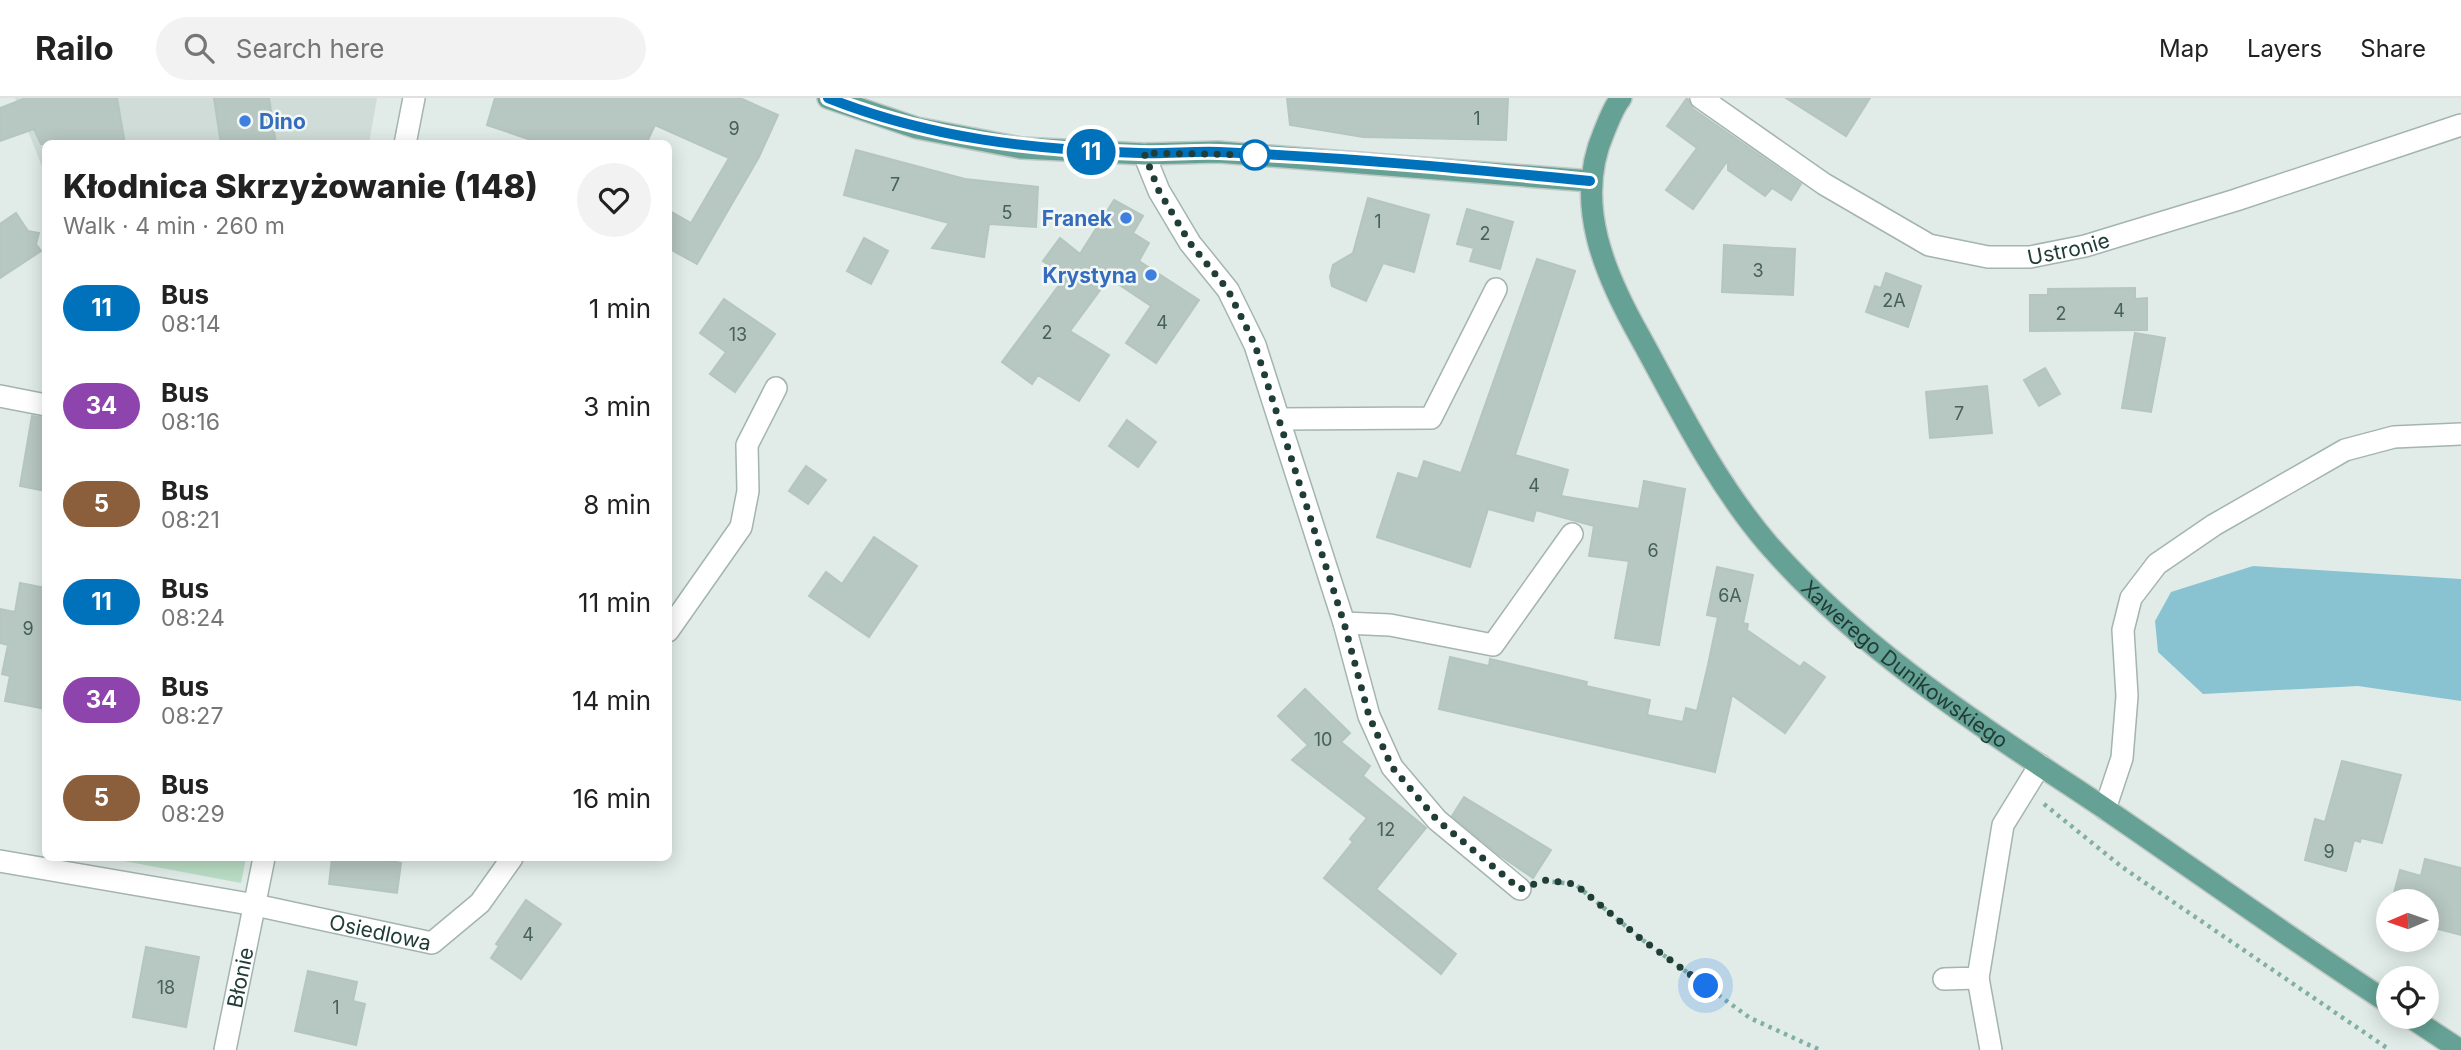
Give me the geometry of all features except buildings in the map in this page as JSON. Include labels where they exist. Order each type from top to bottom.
[{"type":"main road","points":[[828,98],[864,113],[975,141],[1021,148],[1144,153],[1218,152],[1449,167],[1590,181],[1599,144],[1621,98]]},
{"type":"main road","name":"Xawerego Dunikowskiego","points":[[1590,181],[1596,232],[1614,291],[1717,476],[1759,533],[1818,596],[1877,647],[1951,704],[2283,934],[2376,995]]},
{"type":"main road","points":[[2428,1029],[2460,1050]]},
{"type":"street","points":[[406,140],[414,98]]},
{"type":"street","name":"Ustronie","points":[[1700,98],[1824,184],[1929,245],[1988,257],[2030,257],[2085,246],[2236,200],[2461,125]]},
{"type":"street","points":[[1144,153],[1159,191],[1190,243],[1228,290],[1255,345],[1344,623],[1369,716],[1392,767],[1437,820],[1520,889]]},
{"type":"street","points":[[1280,419],[1432,418],[1496,289]]},
{"type":"street","points":[[672,625],[741,527],[748,491],[747,445],[776,388]]},
{"type":"street","points":[[0,396],[42,404]]},
{"type":"street","points":[[2105,809],[2122,758],[2127,696],[2123,630],[2131,597],[2157,564],[2214,525],[2345,450],[2394,436],[2461,434]]},
{"type":"street","points":[[1344,623],[1390,625],[1493,645],[1572,534]]},
{"type":"street","points":[[1991,1050],[1978,978],[2003,825],[2039,765]]},
{"type":"street","points":[[0,861],[49,863],[255,905]]},
{"type":"street","name":"Błonie","points":[[225,1050],[263,861]]},
{"type":"street","name":"Osiedlowa","points":[[255,905],[432,943],[480,903],[510,861]]},
{"type":"street","points":[[1944,979],[1978,978]]},
{"type":"path","points":[[2024,788],[2122,867],[2390,1050]]},
{"type":"path","points":[[1520,889],[1546,880],[1575,884],[1640,938],[1750,1018],[1819,1050]]},
{"type":"shaded area","points":[[15,98],[377,98],[370,140],[42,140],[42,166]]},
{"type":"green space","points":[[124,861],[245,861],[241,883]]},
{"type":"water","points":[[2253,566],[2461,579],[2461,701],[2358,686],[2203,694],[2158,652],[2155,621],[2171,592]]},
{"type":"bus line","name":"11","points":[[828,98],[864,113],[917,128],[1021,148],[1144,153],[1218,152],[1449,167],[1590,181]]},
{"type":"place","name":"Dino","points":[[245,121]]},
{"type":"place","name":"Franek","points":[[1126,218]]},
{"type":"place","name":"Krystyna","points":[[1151,275]]},
{"type":"route","points":[[1255,155],[1218,152],[1144,153],[1159,191],[1190,243],[1228,290],[1255,345],[1344,623],[1369,716],[1392,767],[1437,820],[1520,889],[1546,880],[1575,884],[1640,938],[1706,986]]}]
